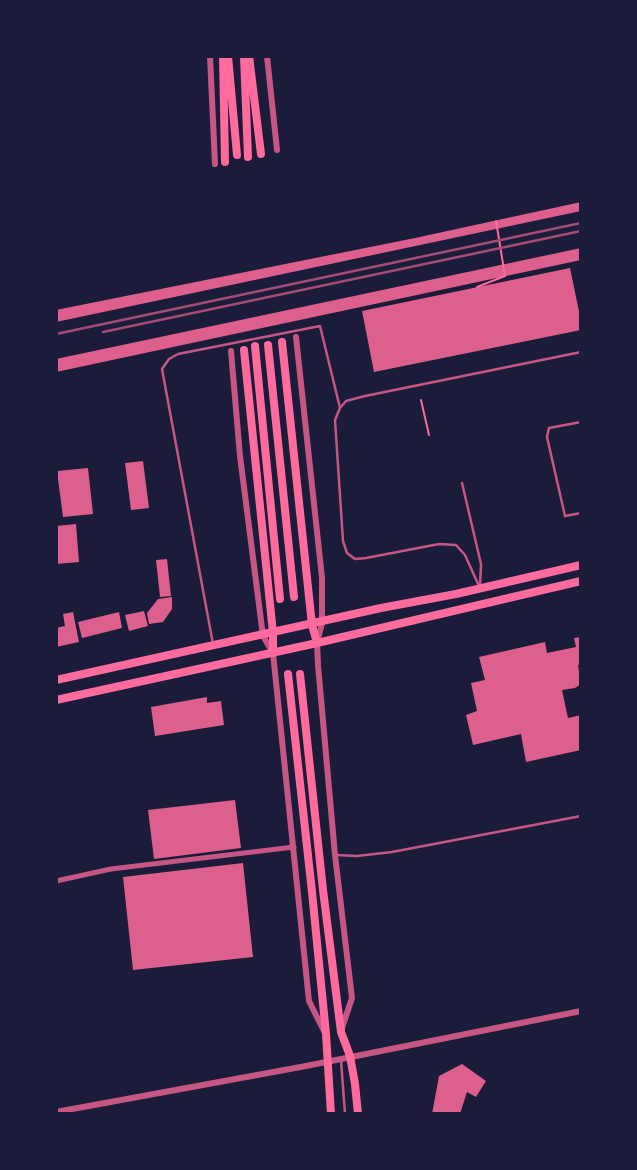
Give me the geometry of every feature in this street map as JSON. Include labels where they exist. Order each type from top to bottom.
[{"type":"main road","points":[[224,56],[225,162]]},
{"type":"main road","points":[[228,56],[237,155]]},
{"type":"main road","points":[[244,56],[248,157]]},
{"type":"main road","points":[[249,56],[261,154]]},
{"type":"main road","points":[[282,342],[312,625],[317,643]]},
{"type":"main road","points":[[268,345],[294,597]]},
{"type":"main road","points":[[255,346],[280,599]]},
{"type":"main road","points":[[244,350],[273,633],[273,653]]},
{"type":"main road","points":[[56,680],[581,565]]},
{"type":"main road","points":[[56,700],[273,653],[581,581]]},
{"type":"main road","points":[[288,674],[326,1034],[331,1114]]},
{"type":"main road","points":[[300,674],[323,890],[341,1032],[350,1056],[358,1114]]},
{"type":"street","points":[[210,56],[215,164]]},
{"type":"street","points":[[267,56],[277,150]]},
{"type":"street","points":[[296,337],[322,578],[322,623],[317,643],[335,855],[352,998],[341,1032]]},
{"type":"street","points":[[231,351],[240,456],[263,636],[273,653],[309,1001],[326,1034]]},
{"type":"street","points":[[56,881],[112,869],[294,847]]},
{"type":"street","points":[[56,1112],[581,1011]]},
{"type":"lane","points":[[213,645],[162,369],[169,359],[178,354],[320,326],[340,408]]},
{"type":"lane","points":[[480,588],[466,555],[456,545],[439,544],[366,558],[355,558],[348,553],[343,541],[335,420],[340,408],[346,402],[365,396],[581,352]]},
{"type":"lane","points":[[581,422],[549,428],[547,437],[565,516],[581,513]]},
{"type":"lane","points":[[462,483],[481,564],[480,588]]},
{"type":"lane","points":[[335,855],[357,856],[392,852],[581,816]]},
{"type":"lane","points":[[341,1058],[345,1114]]},
{"type":"path","points":[[477,287],[505,276],[496,221]]},
{"type":"path","points":[[421,400],[429,435]]},
{"type":"building","points":[[581,202],[581,211],[56,322],[56,310],[415,238]]},
{"type":"building","points":[[581,248],[581,260],[56,372],[56,359]]},
{"type":"building","points":[[570,268],[581,321],[581,330],[374,372],[362,311]]},
{"type":"building","points":[[143,461],[149,508],[131,510],[125,463]]},
{"type":"building","points":[[88,468],[93,514],[63,517],[57,471]]},
{"type":"building","points":[[76,524],[79,562],[56,564],[56,526]]},
{"type":"building","points":[[167,559],[171,596],[160,597],[156,560]]},
{"type":"building","points":[[172,597],[172,609],[163,622],[149,624],[147,613],[158,599]]},
{"type":"building","points":[[144,611],[148,626],[129,631],[125,615]]},
{"type":"building","points":[[73,612],[79,642],[56,647],[56,628],[65,626],[63,614]]},
{"type":"building","points":[[119,612],[122,628],[82,638],[78,622]]},
{"type":"building","points":[[581,637],[581,664],[578,665],[581,684],[575,688],[562,690],[568,718],[581,715],[581,750],[526,762],[521,734],[473,745],[466,715],[477,711],[471,683],[485,680],[479,657],[545,642],[547,653],[576,647],[574,638]]},
{"type":"building","points":[[207,697],[207,703],[221,701],[224,725],[155,736],[151,707]]},
{"type":"building","points":[[235,800],[241,848],[154,859],[148,810]]},
{"type":"building","points":[[243,863],[253,957],[133,970],[123,877]]},
{"type":"building","points":[[462,1064],[486,1081],[476,1097],[467,1092],[460,1114],[432,1114],[439,1076]]},
{"type":"railway","points":[[56,334],[581,223]]},
{"type":"railway","points":[[103,332],[581,231]]}]
